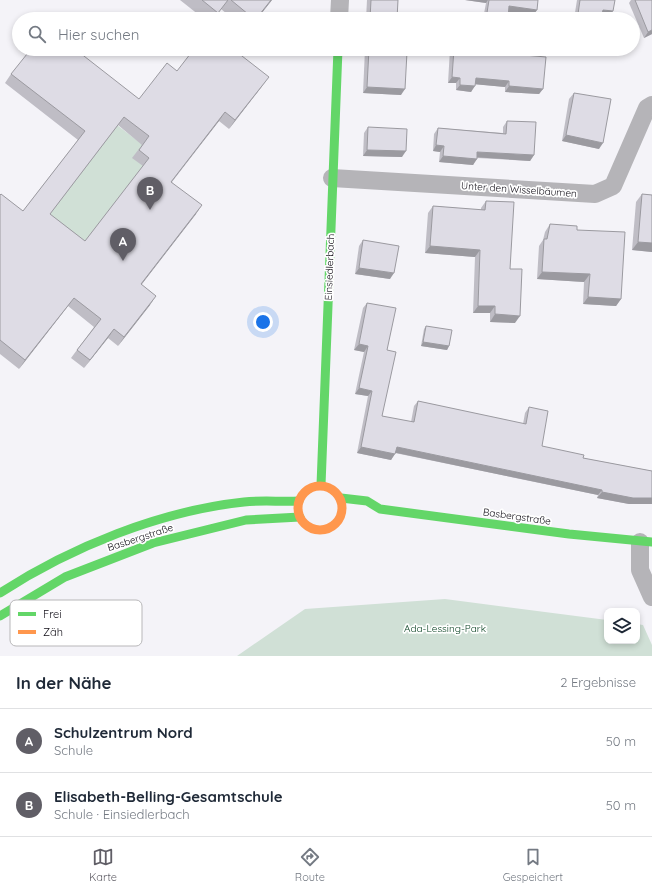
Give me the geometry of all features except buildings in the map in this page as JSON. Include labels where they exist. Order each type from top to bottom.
[{"type":"main road","name":"Einsiedlerbach","points":[[321,485],[338,56]]},
{"type":"main road","points":[[321,485],[332,489],[341,498],[345,513],[330,528],[319,530],[308,526],[300,517],[298,509],[299,501],[310,488],[321,485]]},
{"type":"main road","name":"Basbergstraße","points":[[341,498],[367,501],[380,509],[569,534],[646,542]]},
{"type":"main road","name":"Basbergstraße","points":[[0,593],[50,561],[112,535],[186,513],[217,506],[239,503],[299,501]]},
{"type":"main road","name":"Basbergstraße","points":[[368,513],[380,509]]},
{"type":"main road","name":"Basbergstraße","points":[[27,600],[65,577],[153,542],[246,520],[300,517]]},
{"type":"main road","name":"Basbergstraße","points":[[0,616],[10,610]]},
{"type":"street","points":[[339,12],[340,0]]},
{"type":"street","name":"Unter den Wisselbäumen","points":[[332,178],[595,194],[613,186],[647,108],[652,105]]},
{"type":"street","points":[[646,542],[640,570],[652,597]]},
{"type":"green space","points":[[117,125],[174,169],[79,250],[44,222]]},
{"type":"green space","name":"Ada-Lessing-Park","points":[[445,599],[604,620],[604,644],[640,644],[640,624],[643,625],[652,645],[652,656],[237,656],[305,609]]},
{"type":"traffic: fast","points":[[321,485],[338,56]]},
{"type":"traffic: fast","points":[[341,498],[367,501],[380,509],[569,534],[652,542]]},
{"type":"traffic: fast","points":[[0,593],[27,576],[86,546],[149,523],[180,514],[244,502],[299,501]]},
{"type":"traffic: fast","points":[[27,600],[65,577],[153,543],[246,520],[300,517]]},
{"type":"traffic: fast","points":[[0,616],[10,610]]},
{"type":"traffic: slow","points":[[324,486],[329,487],[336,492],[341,499],[342,508],[341,517],[336,524],[329,529],[316,530],[311,529],[304,524],[299,517],[298,504],[299,499],[304,492],[311,487],[324,486]]},
{"type":"place","name":"Elisabeth-Belling-Gesamtschule","points":[[150,210]]},
{"type":"place","name":"Schulzentrum Nord","points":[[123,261]]}]
